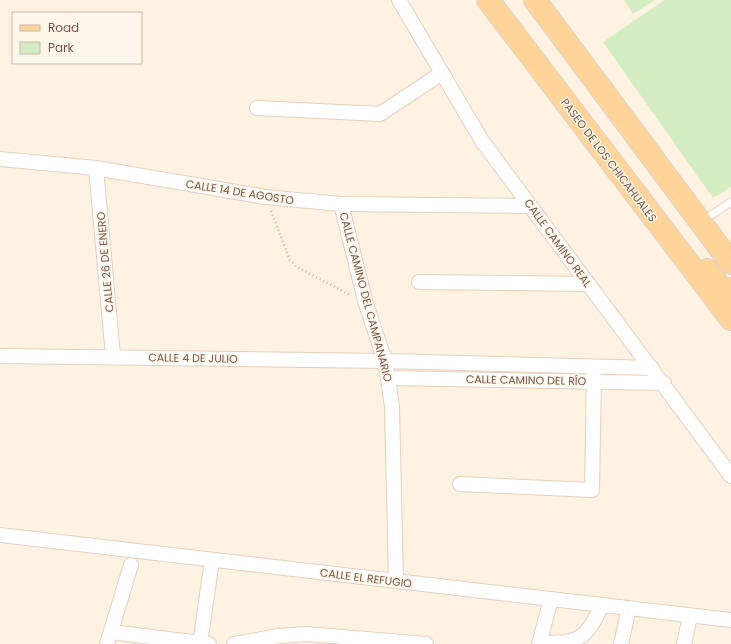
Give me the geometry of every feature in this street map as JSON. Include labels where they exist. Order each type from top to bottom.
[{"type":"main road","name":"PASEO DE LOS CHICAHUALES","points":[[488,0],[730,316]]},
{"type":"main road","points":[[535,0],[731,263]]},
{"type":"main road","points":[[641,201],[661,210],[722,289],[731,289]]},
{"type":"street","name":"CALLE CAMINO REAL","points":[[399,0],[482,141],[731,476]]},
{"type":"street","points":[[258,108],[380,114],[442,73]]},
{"type":"street","name":"CALLE 14 DE AGOSTO","points":[[0,159],[96,168],[265,197],[341,204],[530,206]]},
{"type":"street","name":"CALLE 26 DE ENERO","points":[[96,168],[113,356]]},
{"type":"street","name":"CALLE CAMINO DEL CAMPANARIO","points":[[341,204],[366,304],[385,361],[388,378],[392,407],[396,581]]},
{"type":"street","points":[[419,282],[588,284]]},
{"type":"street","name":"CALLE 4 DE JULIO","points":[[0,356],[113,356],[385,361]]},
{"type":"street","name":"CALLE CAMINO DEL RÍO","points":[[385,361],[652,368]]},
{"type":"street","points":[[460,484],[592,490],[594,367]]},
{"type":"street","name":"CALLE CAMINO DEL RÍO","points":[[388,378],[664,384]]},
{"type":"street","name":"CALLE EL REFUGIO","points":[[0,535],[731,620]]},
{"type":"street","points":[[200,644],[212,560]]},
{"type":"street","points":[[131,565],[109,638],[209,644]]},
{"type":"street","points":[[551,599],[540,643],[575,641],[587,634],[602,605]]},
{"type":"street","points":[[621,644],[630,608]]},
{"type":"street","points":[[684,644],[690,616]]},
{"type":"street","points":[[234,644],[279,636],[307,634],[426,644]]},
{"type":"lane","points":[[701,222],[731,202]]},
{"type":"path","points":[[265,197],[290,260],[293,264],[366,304]]},
{"type":"green space","points":[[624,0],[655,0],[633,14]]},
{"type":"green space","points":[[665,0],[731,0],[731,187],[713,198],[603,42]]}]
